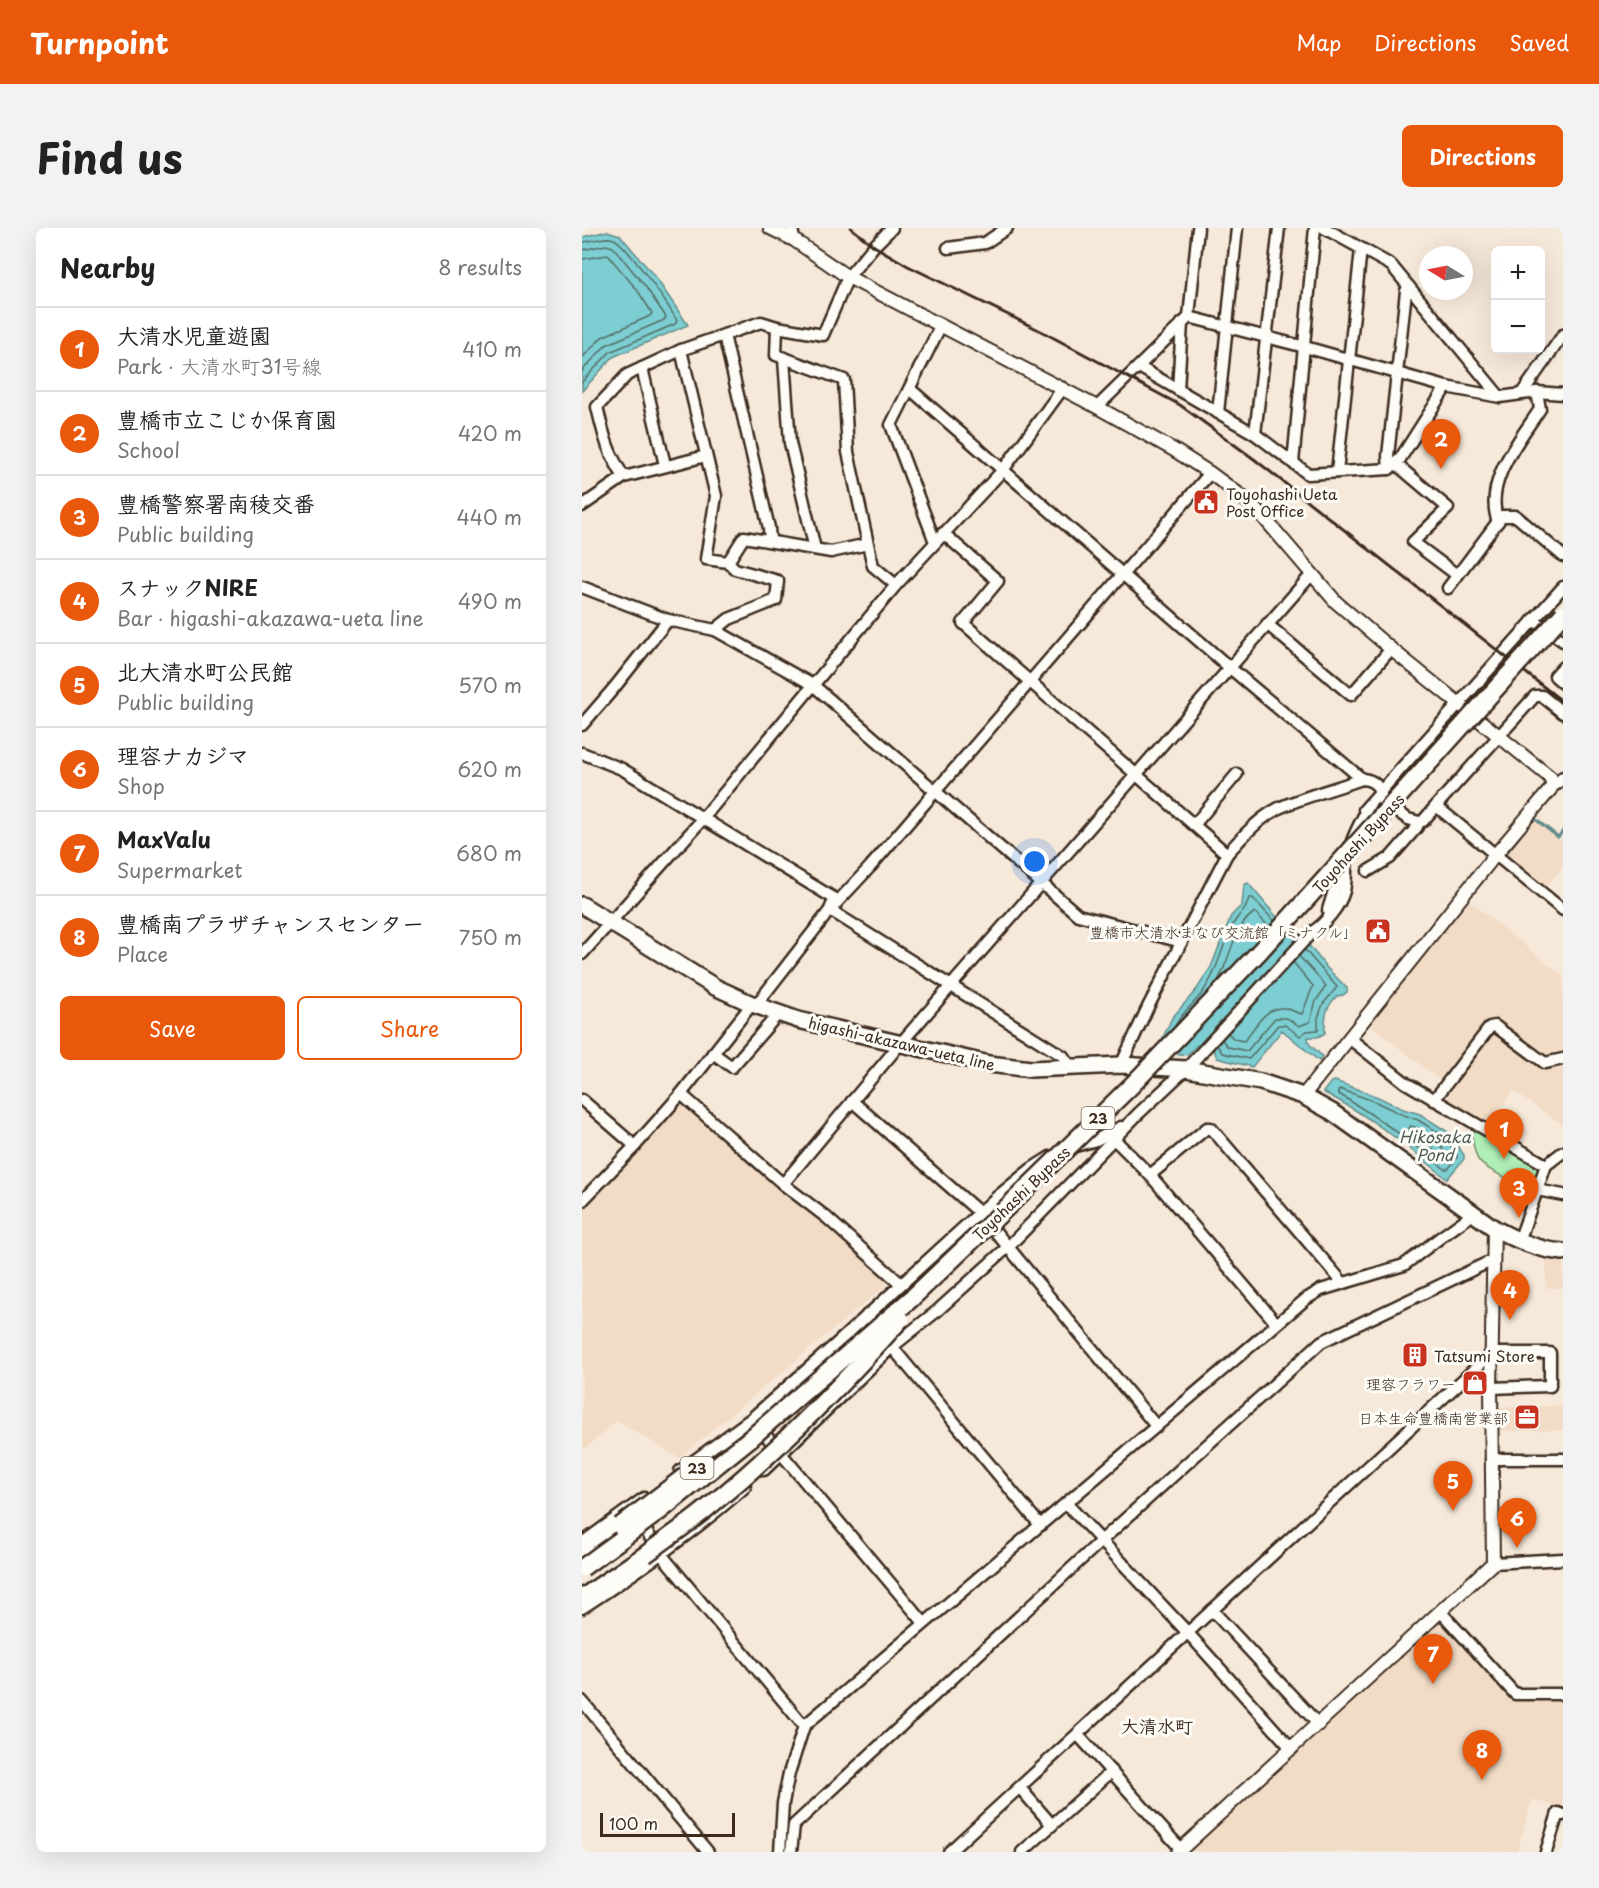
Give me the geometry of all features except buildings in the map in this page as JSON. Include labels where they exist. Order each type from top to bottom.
[{"type":"highway","name":"Toyohashi Bypass","points":[[582,1568],[660,1511],[777,1415],[912,1299],[1133,1084],[1260,951],[1563,614]]},
{"type":"highway","name":"23","points":[[582,1598],[653,1554],[766,1458],[844,1383],[963,1249]]},
{"type":"highway","name":"23","points":[[582,1553],[752,1426],[777,1415]]},
{"type":"main road","name":"higashi-akazawa-ueta line","points":[[582,904],[715,987],[752,1004],[798,1020],[988,1064],[1031,1069],[1121,1065],[1186,1069],[1261,1082],[1303,1096],[1332,1112],[1494,1228],[1519,1241],[1563,1252]]},
{"type":"street","points":[[770,228],[793,234],[848,277],[1063,388],[1174,450],[1210,473],[1260,512],[1336,602],[1390,649],[1548,775],[1552,786]]},
{"type":"street","points":[[624,477],[611,458],[597,407],[627,375],[681,350],[761,322],[823,335],[848,277],[892,228]]},
{"type":"street","points":[[948,248],[985,243],[1007,228]]},
{"type":"street","points":[[1178,390],[1198,228]]},
{"type":"street","points":[[1218,413],[1237,228]]},
{"type":"street","points":[[1255,434],[1280,228]]},
{"type":"street","points":[[1293,463],[1316,228]]},
{"type":"street","points":[[1324,228],[1391,266],[1500,397]]},
{"type":"street","points":[[1337,472],[1361,249]]},
{"type":"street","points":[[1409,286],[1406,291],[1388,456],[1392,466],[1448,508],[1413,542],[1457,575]]},
{"type":"street","points":[[1185,320],[1226,326],[1446,387],[1500,397],[1537,392],[1563,394]]},
{"type":"street","points":[[1097,407],[1185,320]]},
{"type":"street","points":[[941,325],[891,425],[939,538],[998,581],[963,623],[1227,854]]},
{"type":"street","points":[[777,327],[776,355],[844,380],[848,452],[873,566],[896,585]]},
{"type":"street","points":[[724,335],[769,528],[770,541]]},
{"type":"street","points":[[1522,393],[1563,336]]},
{"type":"street","points":[[681,350],[716,496],[706,559],[728,562],[735,569],[778,581],[776,600],[729,619],[716,630]]},
{"type":"street","points":[[784,359],[790,443],[815,549]]},
{"type":"street","points":[[1139,367],[1255,434],[1308,474],[1392,466],[1400,459],[1446,387]]},
{"type":"street","points":[[642,368],[665,465]]},
{"type":"street","points":[[582,954],[702,819],[896,585],[1003,470],[1063,388]]},
{"type":"street","points":[[910,389],[1229,667],[1362,779],[1373,782],[1381,790],[1382,801],[1408,819],[1423,821],[1535,696],[1542,696],[1563,713]]},
{"type":"street","points":[[1498,522],[1495,515],[1496,485],[1507,461],[1540,409],[1537,392]]},
{"type":"street","points":[[582,506],[624,477],[706,456]]},
{"type":"street","points":[[582,1201],[681,1094],[752,1004],[760,1000],[830,910],[870,867],[1210,473]]},
{"type":"street","points":[[1448,588],[1503,516],[1516,516],[1563,556]]},
{"type":"street","points":[[728,562],[744,537],[831,552],[868,544]]},
{"type":"street","points":[[783,1184],[900,1044],[1312,574]]},
{"type":"street","points":[[582,587],[668,620],[716,630],[813,685],[1078,915],[1182,942]]},
{"type":"street","points":[[582,1608],[653,1554],[719,1510],[783,1454],[892,1347],[937,1311],[1009,1246],[1138,1114],[1186,1069],[1312,932],[1331,915],[1342,897],[1348,853],[1369,805],[1563,587]]},
{"type":"street","points":[[582,725],[668,620]]},
{"type":"street","points":[[1533,620],[1563,641]]},
{"type":"street","points":[[1267,624],[1351,694],[1390,649]]},
{"type":"street","points":[[1563,667],[1555,676],[1563,683]]},
{"type":"street","points":[[582,753],[622,769],[835,898],[830,910]]},
{"type":"street","points":[[1194,825],[1238,774]]},
{"type":"street","points":[[1303,1096],[1552,786],[1563,777]]},
{"type":"street","points":[[1121,1065],[1148,1007],[1227,854],[1249,830],[1280,808],[1362,779]]},
{"type":"street","points":[[1436,806],[1563,910]]},
{"type":"street","points":[[1368,871],[1390,858],[1417,828],[1419,822]]},
{"type":"street","points":[[830,910],[1063,1056],[1071,1067]]},
{"type":"street","points":[[713,1053],[732,1067],[778,1013]]},
{"type":"street","points":[[1434,1100],[1490,1027],[1495,1026],[1545,1063],[1563,1059]]},
{"type":"street","points":[[1349,1038],[1406,1083],[1546,1165]]},
{"type":"street","points":[[681,1094],[901,1284]]},
{"type":"street","points":[[582,1100],[635,1146]]},
{"type":"street","points":[[852,1101],[980,1213],[1156,1426]]},
{"type":"street","points":[[582,1543],[752,1418],[1015,1181],[1059,1151],[1096,1140],[1124,1125],[1138,1114]]},
{"type":"street","points":[[1150,1175],[1207,1128],[1211,1128],[1343,1283]]},
{"type":"street","points":[[1114,1138],[1150,1175],[1276,1323]]},
{"type":"street","points":[[1519,1241],[1546,1165],[1563,1152]]},
{"type":"street","points":[[1537,1190],[1563,1195]]},
{"type":"street","points":[[780,1852],[783,1803],[789,1773],[804,1726],[1276,1323],[1314,1294],[1404,1265],[1473,1214]]},
{"type":"street","points":[[1493,1563],[1491,1388],[1494,1228]]},
{"type":"street","points":[[791,1852],[794,1825],[1101,1541],[1321,1342],[1493,1260]]},
{"type":"street","points":[[867,1315],[1040,1525]]},
{"type":"street","points":[[949,1852],[1492,1353],[1550,1353],[1550,1386],[1491,1388]]},
{"type":"street","points":[[752,1418],[924,1623]]},
{"type":"street","points":[[1491,1459],[1563,1459]]},
{"type":"street","points":[[1066,1503],[1188,1633],[1292,1749]]},
{"type":"street","points":[[631,1507],[653,1554],[804,1726]]},
{"type":"street","points":[[1078,1735],[1112,1771],[1179,1851],[1493,1563],[1563,1559]]},
{"type":"street","points":[[1212,1610],[1319,1725]]},
{"type":"street","points":[[1441,1612],[1515,1694],[1563,1694]]},
{"type":"street","points":[[582,1701],[708,1852]]},
{"type":"street","points":[[1022,1852],[1112,1771]]},
{"type":"street","points":[[1020,1788],[1052,1825]]},
{"type":"street","points":[[1546,1852],[1558,1813],[1563,1815]]},
{"type":"shaded area","points":[[1534,819],[1563,842],[1563,866],[1543,891],[1503,858]]},
{"type":"shaded area","points":[[1467,899],[1563,976],[1563,1056],[1547,1059],[1495,1019],[1490,1020],[1441,1081],[1368,1023]]},
{"type":"shaded area","points":[[1496,1030],[1547,1069],[1563,1065],[1563,1125],[1513,1091],[1487,1126],[1444,1098],[1444,1093]]},
{"type":"shaded area","points":[[678,1101],[891,1281],[679,1458],[617,1421],[582,1451],[582,1201]]},
{"type":"shaded area","points":[[1546,1259],[1563,1261],[1563,1288],[1546,1288]]},
{"type":"shaded area","points":[[1563,1406],[1563,1430],[1496,1431],[1496,1407]]},
{"type":"shaded area","points":[[1440,1621],[1510,1698],[1563,1698],[1563,1808],[1532,1800],[1517,1852],[1190,1852]]},
{"type":"green space","points":[[1471,1129],[1482,1130],[1541,1167],[1533,1190],[1483,1165],[1476,1154]]},
{"type":"water","points":[[607,231],[620,235],[656,278],[688,325],[613,357],[582,391],[582,237]]},
{"type":"water","points":[[1248,883],[1275,915],[1300,934],[1327,968],[1347,988],[1347,992],[1337,996],[1328,1008],[1325,1017],[1325,1033],[1318,1037],[1308,1037],[1309,1044],[1322,1056],[1319,1061],[1282,1030],[1252,1067],[1217,1058],[1214,1050],[1197,1045],[1187,1055],[1165,1052],[1160,1044],[1172,1018],[1197,989],[1211,967],[1231,916],[1242,905],[1244,885]]},
{"type":"water","name":"Hikosaka Pond","points":[[1335,1081],[1420,1114],[1448,1132],[1464,1155],[1464,1159],[1447,1179],[1387,1132],[1323,1092],[1331,1082]]},
{"type":"waterway","points":[[1503,857],[1534,818],[1558,837],[1563,831]]},
{"type":"railway","points":[[851,228],[874,246],[908,266],[1037,329],[1180,405],[1254,459],[1563,702]]},
{"type":"place","name":"豊橋市立こじか保育園","points":[[1441,469]]},
{"type":"place","name":"Toyohashi Ueta Post Office","points":[[1206,502]]},
{"type":"place","name":"豊橋市大清水まなび交流館「ミナクル」","points":[[1378,931]]},
{"type":"place","name":"大清水児童遊園","points":[[1504,1159]]},
{"type":"place","name":"豊橋警察署南稜交番","points":[[1519,1218]]},
{"type":"place","name":"スナックNIRE","points":[[1510,1320]]},
{"type":"place","name":"Tatsumi Store","points":[[1415,1355]]},
{"type":"place","name":"理容フラワー","points":[[1475,1383]]},
{"type":"place","name":"日本生命豊橋南営業部","points":[[1527,1417]]},
{"type":"place","name":"北大清水町公民館","points":[[1453,1511]]},
{"type":"place","name":"理容ナカジマ","points":[[1517,1548]]},
{"type":"place","name":"MaxValu","points":[[1433,1684]]},
{"type":"place","name":"豊橋南プラザチャンスセンター","points":[[1482,1780]]},
{"type":"district","name":"大清水町","points":[[1157,1725]]}]
